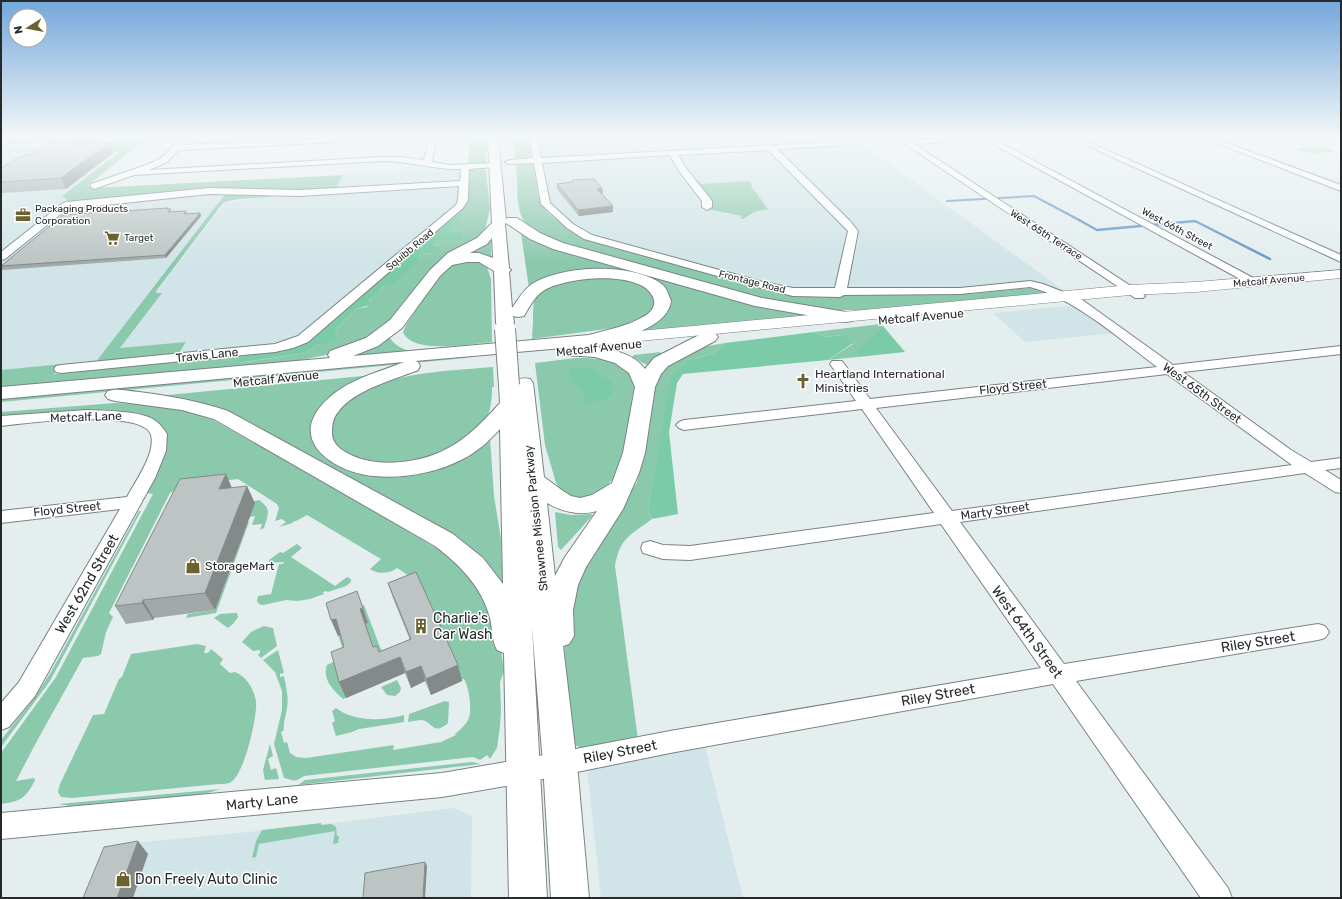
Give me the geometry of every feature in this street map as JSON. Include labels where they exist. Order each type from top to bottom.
[{"type":"highway","name":"Shawnee Mission Parkway","points":[[499,180],[508,217],[514,319],[519,660],[528,898]]},
{"type":"highway","name":"Shawnee Mission Parkway","points":[[508,217],[503,270],[514,319]]},
{"type":"highway","points":[[305,367],[361,347],[383,335],[396,324],[434,273],[458,253],[482,241],[508,217],[535,236],[558,246],[719,292],[779,307],[846,317]]},
{"type":"highway","points":[[445,263],[460,258],[477,257],[487,260],[503,270]]},
{"type":"highway","points":[[514,319],[537,288],[558,278],[578,274],[609,273],[630,276],[652,285],[662,295],[663,304],[654,317],[632,328],[587,345]]},
{"type":"highway","points":[[396,324],[396,334],[398,338],[407,344],[415,347],[454,353]]},
{"type":"highway","points":[[550,660],[559,637],[559,610],[564,585],[574,564],[611,509],[628,473],[634,453],[645,387],[652,373],[661,362],[709,337]]},
{"type":"highway","points":[[587,345],[628,362],[640,375],[645,387]]},
{"type":"highway","name":"Metcalf Avenue","points":[[1,393],[454,353],[587,345]]},
{"type":"highway","name":"Metcalf Avenue","points":[[1,406],[411,366],[587,345]]},
{"type":"highway","points":[[411,366],[357,388],[346,394],[329,409],[321,424],[321,439],[334,454],[344,461],[359,466],[390,469],[407,468],[440,461],[461,451],[481,437],[514,391]]},
{"type":"highway","name":"Shawnee Mission Parkway","points":[[514,391],[531,478],[560,764],[570,898]]},
{"type":"highway","points":[[115,395],[178,403],[198,407],[222,415],[461,551],[475,565],[496,597],[505,620],[508,652],[519,660]]},
{"type":"highway","points":[[531,478],[554,498],[574,505],[590,504],[599,501],[620,488]]},
{"type":"main road","name":"Metcalf Avenue","points":[[587,345],[846,317],[1135,293],[1171,293],[1196,288],[1341,274]]},
{"type":"main road","name":"Metcalf Avenue","points":[[587,345],[709,337],[1070,299]]},
{"type":"street","points":[[94,186],[114,180]]},
{"type":"street","points":[[1,257],[66,206],[116,202],[209,191],[300,193],[464,183],[464,180]]},
{"type":"street","name":"Frontage Road","points":[[541,180],[546,204],[570,226],[588,237],[780,290],[793,292],[840,293],[960,290],[1030,284],[1043,287],[1070,299]]},
{"type":"street","points":[[690,180],[706,201],[707,207]]},
{"type":"street","points":[[803,180],[847,223],[853,231],[840,293]]},
{"type":"street","name":"West 65th Terrace","points":[[964,180],[1135,293]]},
{"type":"street","name":"West 66th Street","points":[[1064,180],[1253,282]]},
{"type":"street","points":[[1167,180],[1341,259]]},
{"type":"street","points":[[1320,180],[1341,188]]},
{"type":"street","name":"Squibb Road","points":[[341,308],[460,206],[463,200],[464,183]]},
{"type":"street","name":"West 65th Street","points":[[1070,299],[1278,448],[1341,488]]},
{"type":"street","name":"Travis Lane","points":[[61,369],[284,346],[308,336],[341,308]]},
{"type":"street","name":"Floyd Street","points":[[684,425],[1341,350]]},
{"type":"street","name":"West 64th Street","points":[[837,364],[1218,898]]},
{"type":"street","name":"Metcalf Lane","points":[[1,421],[98,414],[127,416],[142,420],[154,428],[159,432],[159,440]]},
{"type":"street","name":"West 62nd Street","points":[[1,720],[27,688],[133,502],[150,471],[159,440]]},
{"type":"street","name":"Marty Street","points":[[650,548],[663,552],[690,553],[780,542],[1341,463]]},
{"type":"street","name":"Floyd Street","points":[[1,517],[133,502]]},
{"type":"street","name":"Riley Street","points":[[523,771],[662,744],[1058,675],[1318,632]]},
{"type":"street","name":"Marty Lane","points":[[1,826],[442,785],[523,771]]},
{"type":"shaded area","points":[[1,180],[83,180],[62,197],[71,203],[58,206],[1,252]]},
{"type":"shaded area","points":[[340,180],[459,180],[459,181],[335,190]]},
{"type":"shaded area","points":[[545,180],[912,180],[1067,293],[1041,283],[1025,281],[939,289],[781,288],[599,239],[583,232],[550,204]]},
{"type":"shaded area","points":[[459,187],[456,206],[303,334],[285,343],[171,356],[179,353],[186,343],[120,348],[162,293],[155,293],[156,291],[225,203],[278,195]]},
{"type":"shaded area","points":[[227,192],[95,363],[1,370],[1,261],[59,214],[74,207]]},
{"type":"shaded area","points":[[1068,306],[1078,308],[1114,333],[1025,342],[993,313]]},
{"type":"shaded area","points":[[705,747],[743,898],[601,898],[587,768]]},
{"type":"shaded area","points":[[454,808],[472,816],[471,898],[94,898],[114,845],[319,825]]},
{"type":"green space","points":[[83,180],[95,180],[87,186],[94,188],[248,180],[340,180],[335,190],[242,190],[69,203],[65,198],[61,197]]},
{"type":"green space","points":[[467,180],[487,180],[490,209],[484,234],[431,269],[394,316],[378,332],[336,353],[296,361],[1,387],[1,370],[62,364],[54,374],[283,349],[389,271],[463,208]],"holes":[[[463,212],[465,215],[449,229],[450,231],[461,232],[464,234],[453,238],[435,241],[432,245],[437,245],[429,253],[421,254],[408,268],[377,292],[367,307],[356,309],[335,330],[335,333],[339,337],[326,344],[318,344],[306,353],[239,363],[262,354],[295,347],[312,338],[459,213]]]},
{"type":"green space","points":[[517,180],[536,180],[539,200],[544,209],[577,234],[588,240],[772,291],[792,295],[968,294],[1030,288],[1044,291],[1046,294],[875,310],[805,308],[765,302],[552,240],[530,228],[525,222],[521,215],[518,199]]},
{"type":"green space","points":[[699,181],[701,184],[749,181],[768,209],[754,212],[743,219],[740,218],[742,216],[712,210],[707,211],[696,182]]},
{"type":"green space","points":[[226,193],[278,195],[223,203],[156,291],[156,293],[162,293],[120,348],[186,342],[179,353],[171,356],[95,363]]},
{"type":"green space","points":[[463,212],[465,215],[449,230],[464,234],[462,239],[435,241],[433,245],[440,246],[441,248],[429,253],[421,254],[416,262],[395,283],[383,286],[369,301],[370,305],[356,309],[335,330],[335,333],[339,337],[338,339],[326,344],[318,344],[306,353],[239,363],[237,361],[242,356],[288,349],[312,338],[459,213]]},
{"type":"green space","points":[[521,233],[822,315],[639,332],[669,298],[617,272],[529,288]]},
{"type":"green space","points":[[491,238],[491,257],[459,257]]},
{"type":"green space","points":[[476,260],[486,264],[491,279],[492,342],[457,346],[430,346],[418,344],[409,339],[403,332],[406,325],[442,272],[453,263]]},
{"type":"green space","points":[[605,276],[639,283],[655,295],[655,307],[649,315],[621,327],[532,339],[534,302],[539,294],[555,284],[576,279]]},
{"type":"green space","points":[[881,324],[883,326],[857,350],[858,357],[828,360],[853,344],[841,335],[827,337],[814,332]]},
{"type":"green space","points":[[883,326],[905,352],[858,357],[856,350]]},
{"type":"green space","points":[[814,332],[827,337],[841,335],[851,339],[853,343],[828,360],[683,374],[677,383],[669,432],[678,514],[652,519],[648,511],[670,380],[675,372],[682,366],[695,359],[714,353],[725,343]]},
{"type":"green space","points":[[389,335],[395,344],[412,352],[338,359]]},
{"type":"green space","points":[[725,343],[714,353],[695,359],[671,380],[648,511],[652,519],[632,533],[623,543],[617,556],[615,566],[638,740],[597,747],[577,746],[573,742],[569,733],[564,640],[573,590],[578,585],[592,555],[637,482],[643,460],[655,382],[662,368],[702,347]]},
{"type":"green space","points":[[660,352],[662,354],[647,365],[632,357],[634,355]]},
{"type":"green space","points":[[466,355],[466,358],[1,402],[1,397]]},
{"type":"green space","points":[[576,358],[594,358],[620,365],[627,370],[632,377],[634,387],[625,444],[613,479],[599,493],[577,499],[562,492],[556,483],[545,445],[535,363]]},
{"type":"green space","points":[[493,367],[494,387],[492,387],[492,398],[485,421],[475,432],[439,456],[408,463],[379,463],[354,457],[343,452],[337,448],[332,439],[330,427],[338,409],[357,393],[389,381],[418,374]]},
{"type":"green space","points":[[585,368],[595,371],[613,383],[612,394],[610,396],[603,400],[583,403],[584,396],[570,381],[569,369]]},
{"type":"green space","points":[[373,375],[312,429],[316,448],[328,461],[345,469],[377,474],[490,438],[494,496],[501,539],[503,592],[483,564],[235,416],[157,396]]},
{"type":"green space","points":[[115,403],[147,404],[177,408],[213,420],[332,486],[451,557],[475,584],[485,602],[501,650],[504,671],[500,682],[500,726],[497,748],[490,759],[487,755],[480,760],[473,757],[304,776],[296,780],[284,778],[274,744],[282,710],[282,691],[275,672],[263,660],[278,650],[284,673],[280,674],[280,677],[284,676],[288,700],[284,730],[281,732],[284,743],[287,742],[290,753],[296,757],[306,758],[394,745],[393,750],[441,742],[456,735],[455,734],[466,723],[470,714],[469,694],[464,679],[461,680],[409,576],[397,568],[387,572],[373,571],[370,569],[381,559],[307,515],[292,522],[293,523],[279,527],[286,522],[282,519],[275,521],[279,508],[277,504],[238,479],[182,486],[170,493],[109,613],[113,617],[106,632],[101,654],[98,656],[83,658],[16,781],[34,778],[35,780],[32,786],[22,798],[13,802],[1,804],[1,753],[56,677],[153,494],[147,493],[165,453],[141,416],[1,418],[1,412]]},
{"type":"green space","points":[[259,500],[266,506],[268,512],[264,528],[260,530],[262,524],[252,525],[255,516],[249,517],[254,501]]},
{"type":"green space","points":[[139,511],[141,511],[50,681],[1,747],[1,740],[33,700],[51,672]]},
{"type":"green space","points":[[555,512],[571,515],[593,515],[561,550],[558,547]]},
{"type":"green space","points":[[247,522],[249,522],[216,613],[186,618],[188,614],[215,610]]},
{"type":"green space","points":[[297,544],[302,548],[291,557],[335,586],[347,577],[351,579],[351,582],[346,586],[328,592],[323,592],[324,594],[310,599],[298,601],[286,600],[263,605],[259,604],[257,601],[258,596],[271,594],[279,564],[283,564],[284,562],[269,563],[269,560],[280,552],[283,553]]},
{"type":"green space","points":[[364,605],[380,647],[396,676],[389,680],[379,663],[365,624],[368,623],[355,609]]},
{"type":"green space","points":[[237,613],[238,617],[228,628],[214,618],[220,614]]},
{"type":"green space","points":[[264,626],[273,628],[277,646],[261,658],[258,655],[260,650],[253,651],[242,642],[251,632]]},
{"type":"green space","points":[[342,634],[350,663],[338,668],[346,698],[343,699],[329,684],[326,675],[327,665],[345,656],[338,635]]},
{"type":"green space","points":[[197,644],[206,646],[204,653],[208,653],[211,649],[223,659],[220,664],[230,673],[235,672],[243,677],[249,684],[255,696],[255,719],[245,757],[236,777],[231,782],[225,784],[72,798],[61,797],[58,792],[60,784],[93,715],[104,714],[119,679],[122,677],[131,654]]},
{"type":"green space","points":[[397,680],[401,688],[400,692],[395,696],[387,695],[381,687]]},
{"type":"green space","points":[[445,701],[449,702],[448,723],[443,727],[436,728],[422,720],[408,722],[409,714]]},
{"type":"green space","points":[[336,708],[351,716],[369,719],[404,715],[404,722],[359,729],[336,736],[332,723],[335,721],[332,711]]},
{"type":"green space","points":[[270,744],[273,756],[268,759],[271,770],[276,768],[279,779],[265,780],[263,770]]},
{"type":"green space","points":[[472,762],[481,764],[298,785],[305,780]]},
{"type":"green space","points":[[221,789],[204,794],[70,806],[59,804]]},
{"type":"green space","points":[[321,823],[321,825],[331,824],[336,827],[337,836],[339,836],[338,843],[333,844],[335,831],[259,844],[256,857],[252,858],[256,841],[262,830]]},
{"type":"building","points":[[1,180],[32,180],[1,182]]},
{"type":"building","points":[[572,180],[595,180],[602,188],[597,189],[613,206],[578,210],[557,184],[573,182]]},
{"type":"building","name":"Target","points":[[168,208],[167,209],[171,209],[168,212],[186,211],[184,214],[200,213],[165,255],[1,266],[63,215]]},
{"type":"building","name":"StorageMart","points":[[226,474],[219,489],[247,486],[205,593],[143,600],[142,603],[115,606],[180,479]]},
{"type":"building","points":[[416,572],[458,665],[426,679],[421,666],[406,672],[400,657],[339,682],[331,652],[344,647],[336,619],[331,620],[326,603],[357,591],[363,608],[360,609],[373,647],[377,646],[379,652],[411,639],[388,583]]},
{"type":"building","points":[[138,841],[117,898],[83,898],[104,847]]},
{"type":"building","points":[[425,862],[423,898],[363,898],[365,873]]},
{"type":"waterway","points":[[947,201],[1034,196],[1081,221]]},
{"type":"waterway","points":[[1079,220],[1097,230],[1195,221]]},
{"type":"waterway","points":[[1195,221],[1270,259]]},
{"type":"place","name":"Packaging Products Corporation","points":[[23,215]]},
{"type":"place","name":"Target","points":[[112,238]]},
{"type":"place","name":"Heartland International Ministries","points":[[803,381]]},
{"type":"place","name":"StorageMart","points":[[193,566]]},
{"type":"place","name":"Charlie's Car Wash","points":[[421,626]]},
{"type":"place","name":"Don Freely Auto Clinic","points":[[123,879]]}]
